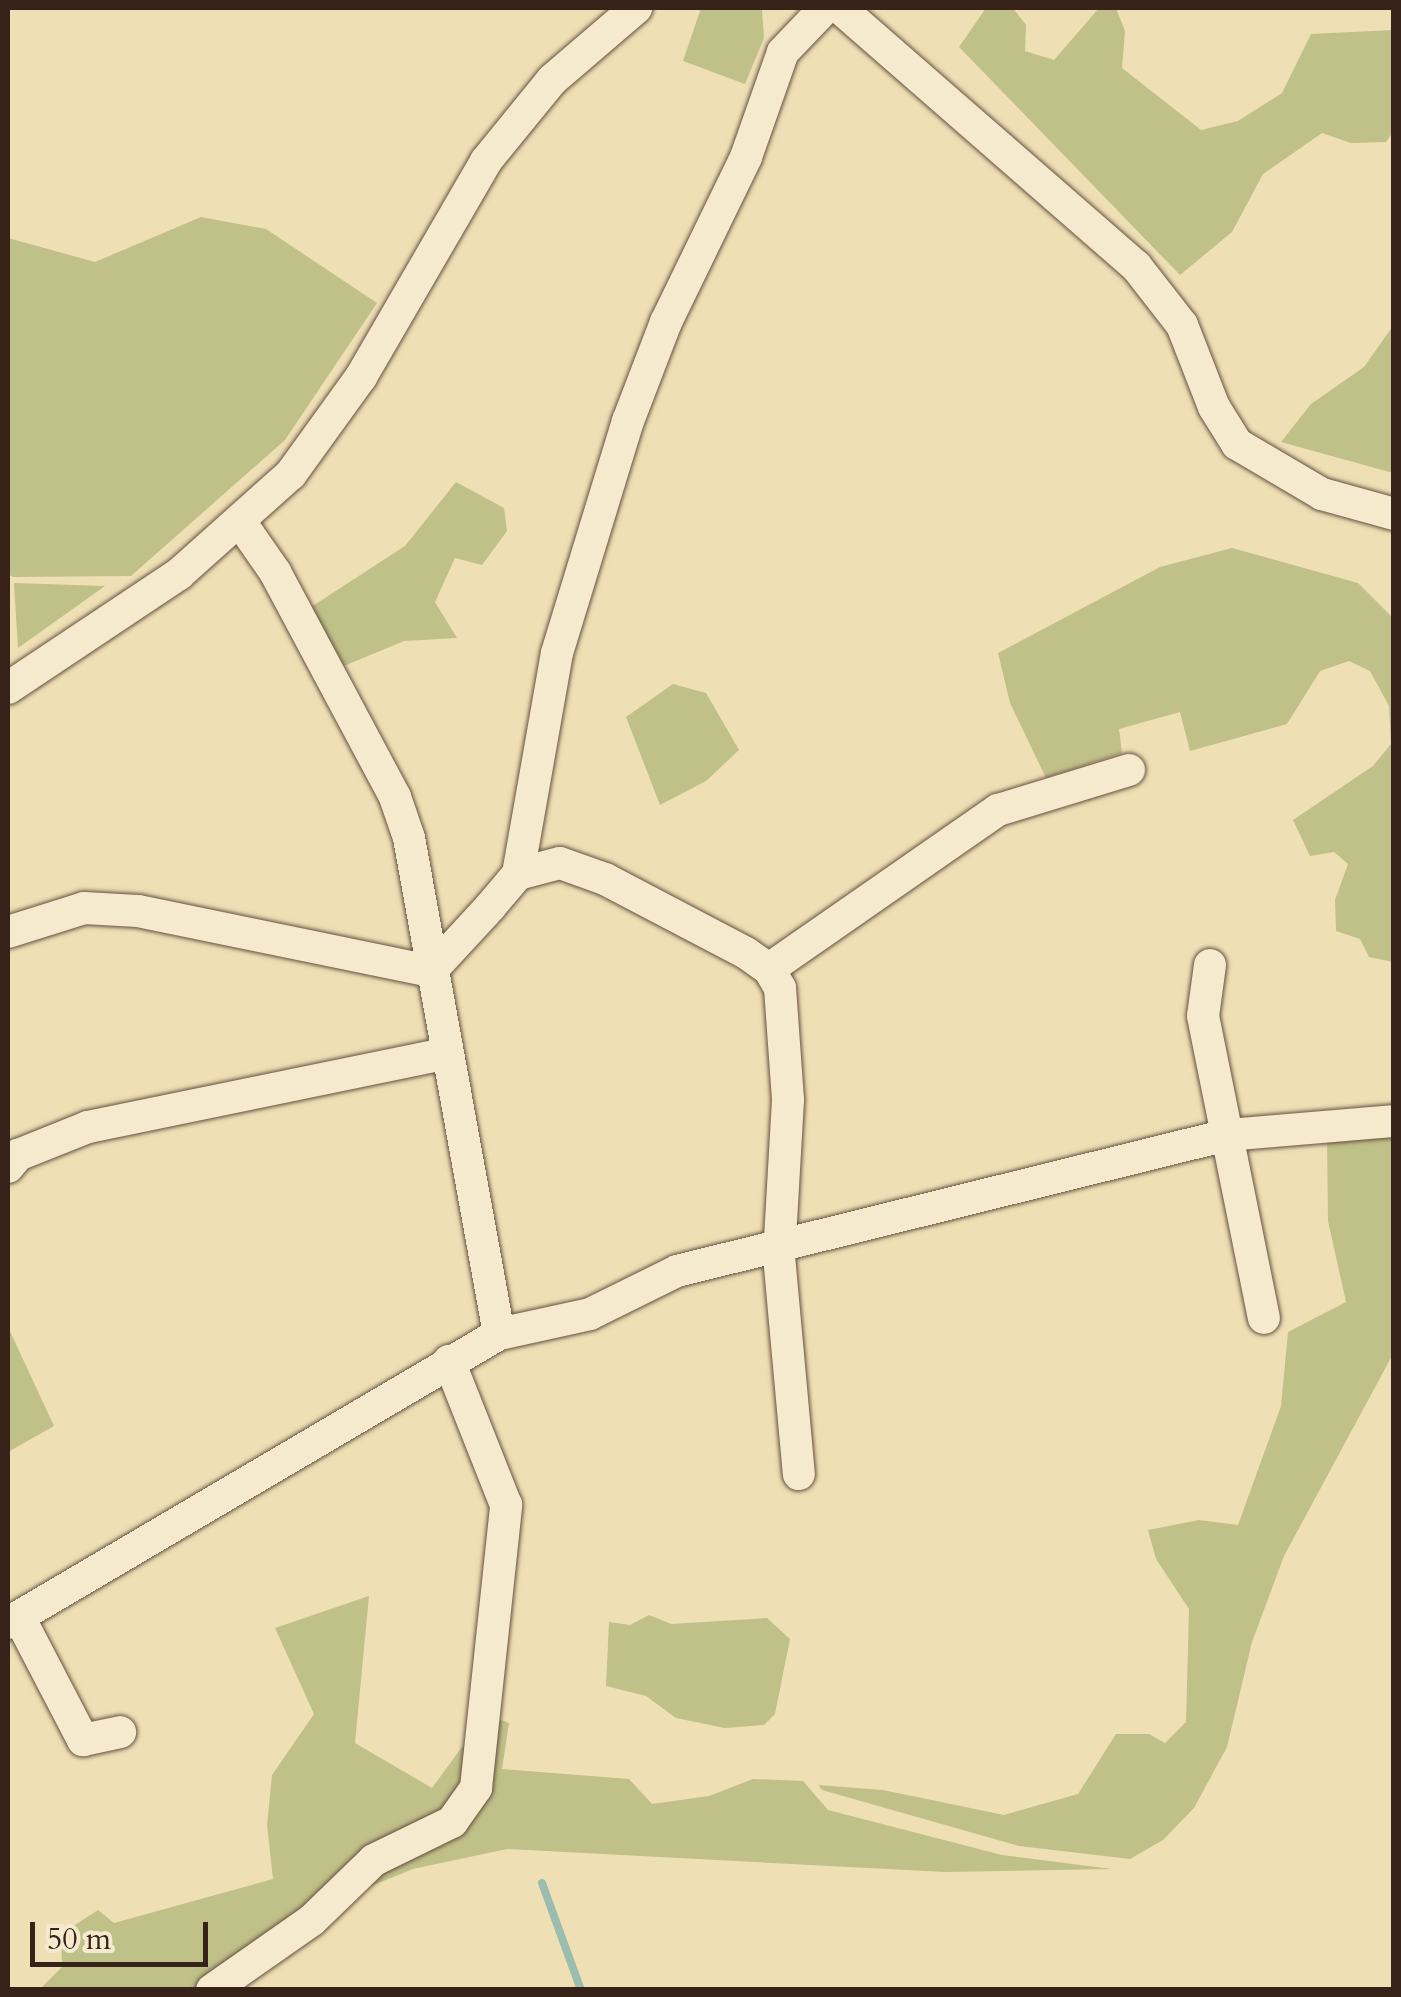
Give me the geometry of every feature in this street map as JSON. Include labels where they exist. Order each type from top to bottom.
[{"type":"street","points":[[8,688],[179,574],[241,523],[328,427],[498,146],[552,80],[636,8]]},
{"type":"street","points":[[840,8],[1136,266],[1182,325],[1214,407],[1237,444],[1322,494],[1394,514]]},
{"type":"street","points":[[431,971],[518,874],[558,654],[628,422],[666,322],[746,157],[784,52],[809,12]]},
{"type":"street","points":[[241,523],[275,572],[395,797],[409,838],[445,1054],[499,1334]]},
{"type":"street","points":[[770,970],[998,810],[1130,770]]},
{"type":"street","points":[[518,874],[560,863],[605,879],[770,970],[787,1024],[782,1246],[799,1474]]},
{"type":"street","points":[[8,932],[84,908],[138,910],[431,971]]},
{"type":"street","points":[[1210,966],[1204,1016],[1264,1318]]},
{"type":"street","points":[[8,1167],[18,1156],[88,1126],[445,1054]]},
{"type":"street","points":[[120,1732],[83,1740],[14,1620],[499,1334],[590,1314],[676,1271],[1227,1136],[1394,1121]]},
{"type":"street","points":[[212,1990],[312,1920],[374,1860],[452,1822],[476,1788],[506,1505],[449,1361]]},
{"type":"green space","points":[[701,8],[762,10],[764,38],[745,84],[683,61]]},
{"type":"green space","points":[[986,8],[1013,8],[1026,25],[1025,51],[1054,60],[1099,8],[1116,8],[1125,31],[1122,68],[1201,130],[1238,121],[1282,93],[1311,34],[1393,30],[1393,132],[1386,142],[1351,143],[1322,133],[1263,174],[1232,232],[1180,275],[959,47]]},
{"type":"green space","points":[[201,217],[266,229],[377,303],[285,440],[131,576],[13,577],[8,574],[8,238],[95,262]]},
{"type":"green space","points":[[1393,326],[1393,473],[1281,442],[1311,404],[1364,367]]},
{"type":"green space","points":[[456,482],[504,508],[507,531],[482,565],[455,558],[435,602],[457,638],[404,641],[339,668],[308,609],[405,546]]},
{"type":"green space","points":[[1232,548],[1358,583],[1393,618],[1393,962],[1369,957],[1360,939],[1336,931],[1335,900],[1348,864],[1334,852],[1310,856],[1293,820],[1373,766],[1391,744],[1389,706],[1370,671],[1349,661],[1320,671],[1287,724],[1190,751],[1180,712],[1119,729],[1122,753],[1046,778],[1010,703],[998,653],[1160,567]]},
{"type":"green space","points":[[14,583],[105,586],[18,648]]},
{"type":"green space","points":[[673,684],[706,693],[739,750],[706,781],[660,805],[626,717]]},
{"type":"green space","points":[[1393,1132],[1393,1354],[1284,1556],[1252,1642],[1227,1747],[1194,1808],[1163,1840],[1130,1859],[1019,1846],[822,1790],[818,1785],[883,1790],[1004,1815],[1078,1794],[1116,1734],[1149,1734],[1165,1743],[1186,1722],[1189,1609],[1156,1559],[1148,1530],[1199,1520],[1238,1525],[1281,1406],[1288,1332],[1346,1302],[1328,1221],[1327,1138]]},
{"type":"green space","points":[[8,1327],[54,1426],[8,1452]]},
{"type":"green space","points":[[369,1596],[355,1743],[432,1788],[468,1739],[457,1804],[193,1989],[39,1990],[62,1967],[61,1934],[98,1910],[114,1923],[273,1879],[267,1825],[272,1775],[314,1714],[275,1628]]},
{"type":"green space","points":[[649,1615],[671,1624],[767,1618],[790,1639],[775,1714],[764,1725],[725,1728],[676,1718],[646,1696],[606,1686],[609,1622],[630,1625]]},
{"type":"green space","points":[[491,1716],[509,1723],[502,1769],[629,1779],[652,1804],[709,1796],[753,1779],[803,1781],[828,1810],[1002,1855],[1112,1869],[945,1872],[507,1849],[413,1869],[346,1896],[448,1834]]},
{"type":"waterway","points":[[542,1883],[581,1990]]}]
